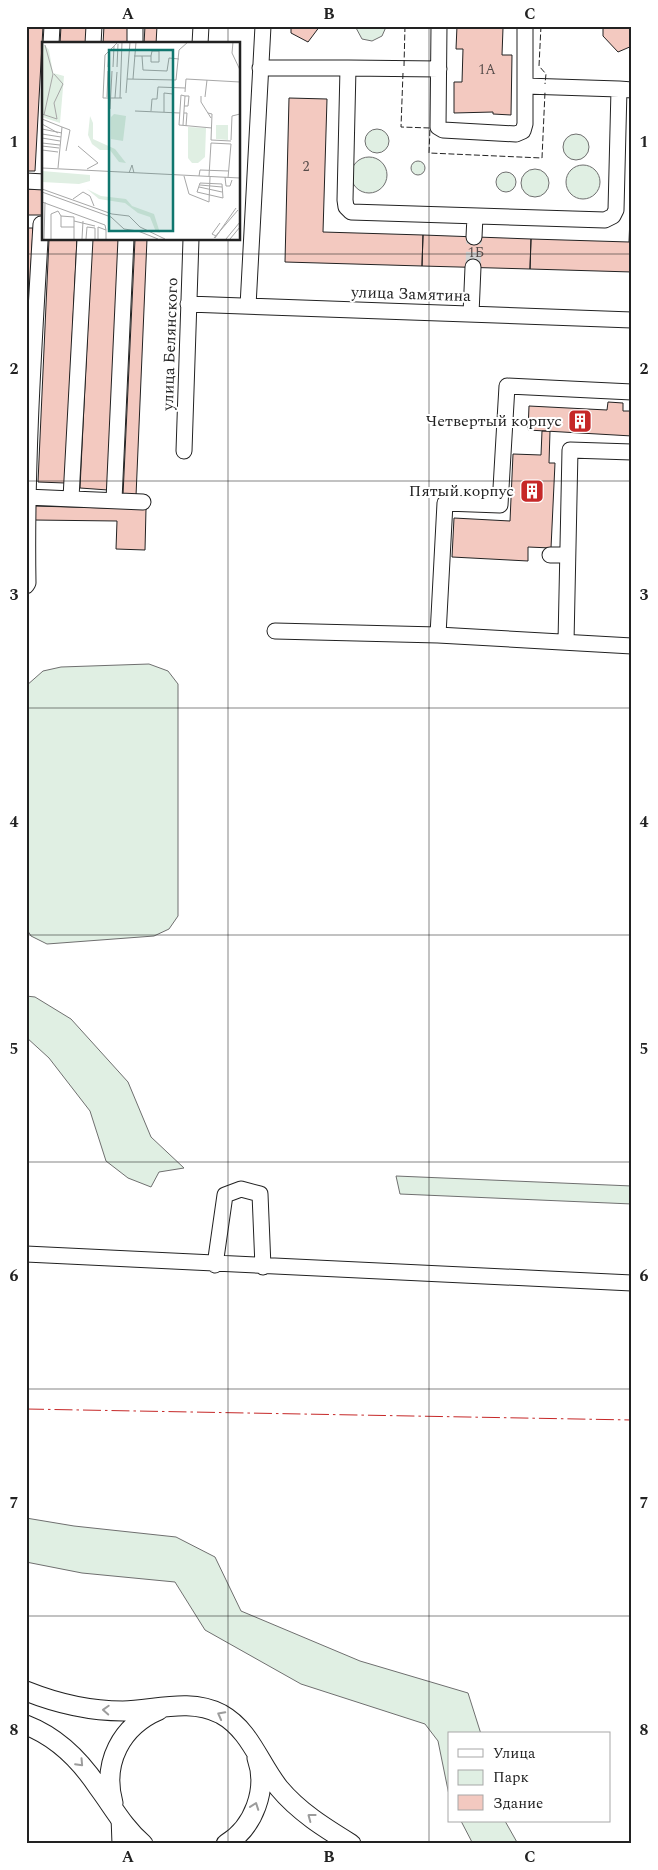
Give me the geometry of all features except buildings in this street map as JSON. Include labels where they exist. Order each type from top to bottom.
[{"type":"main road","points":[[26,1691],[70,1705],[98,1709],[123,1711],[172,1706],[197,1706],[220,1714],[240,1729],[279,1788],[300,1809],[326,1829],[351,1844]]},
{"type":"main road","points":[[119,1817],[109,1783],[112,1759],[117,1748],[126,1733],[139,1721],[160,1709],[172,1706]]},
{"type":"main road","points":[[26,1725],[60,1744],[81,1763],[129,1832],[144,1844]]},
{"type":"main road","points":[[226,1844],[247,1824],[258,1800],[260,1774],[254,1750]]},
{"type":"street","points":[[51,42],[52,26]]},
{"type":"street","points":[[93,42],[94,26]]},
{"type":"street","points":[[135,26],[135,42]]},
{"type":"street","points":[[200,42],[201,26]]},
{"type":"street","points":[[248,306],[263,26]]},
{"type":"street","points":[[439,26],[438,127],[443,130],[516,134],[523,131],[525,26]]},
{"type":"street","points":[[260,68],[439,69]]},
{"type":"street","points":[[348,68],[346,207],[351,212],[605,220],[613,216],[616,210],[625,90],[525,86]]},
{"type":"street","points":[[26,181],[42,182]]},
{"type":"street","points":[[474,216],[474,237]]},
{"type":"street","points":[[26,586],[28,583],[27,497],[37,224]]},
{"type":"street","points":[[71,498],[85,240]]},
{"type":"street","points":[[114,500],[126,240]]},
{"type":"street","name":"улица Белянского","points":[[184,451],[191,240]]},
{"type":"street","points":[[471,314],[473,267]]},
{"type":"street","name":"улица Замятина","points":[[188,304],[632,320]]},
{"type":"street","points":[[438,635],[444,503],[500,505],[507,386],[632,392]]},
{"type":"street","points":[[566,642],[570,450],[632,452]]},
{"type":"street","points":[[27,497],[143,502]]},
{"type":"street","points":[[550,555],[567,555]]},
{"type":"street","points":[[275,631],[438,635],[632,646]]},
{"type":"street","points":[[215,1265],[224,1195],[241,1189],[260,1194],[263,1267]]},
{"type":"street","points":[[26,1254],[215,1265],[632,1283]]},
{"type":"street","points":[[119,1817],[120,1844]]},
{"type":"green space","points":[[355,26],[386,27],[382,36],[372,41],[362,39]]},
{"type":"green space","points":[[377,129],[385,133],[389,141],[385,149],[377,153],[369,149],[365,141],[369,133]]},
{"type":"green space","points":[[576,134],[585,138],[589,147],[585,156],[576,160],[567,156],[563,147],[567,138]]},
{"type":"green space","points":[[369,157],[381,163],[387,175],[381,187],[369,193],[357,187],[351,175],[357,163]]},
{"type":"green space","points":[[415,161],[421,161],[425,168],[421,175],[415,175],[411,171],[411,165]]},
{"type":"green space","points":[[583,165],[590,166],[595,170],[599,175],[599,189],[595,194],[590,198],[583,199],[576,198],[571,194],[567,189],[566,182],[567,175],[571,170],[576,166]]},
{"type":"green space","points":[[535,169],[545,173],[549,183],[545,193],[535,197],[525,193],[521,183],[525,173]]},
{"type":"green space","points":[[506,172],[513,175],[516,182],[513,189],[506,192],[499,189],[496,182],[499,175]]},
{"type":"green space","points":[[149,664],[168,671],[178,684],[178,916],[169,929],[154,936],[47,944],[31,936],[26,928],[26,686],[43,671],[61,667]]},
{"type":"green space","points":[[26,996],[35,997],[71,1019],[128,1082],[151,1137],[184,1168],[159,1172],[151,1187],[128,1178],[106,1161],[90,1111],[49,1058],[26,1037]]},
{"type":"green space","points":[[396,1176],[632,1186],[632,1204],[400,1194]]},
{"type":"green space","points":[[26,1518],[74,1526],[176,1537],[215,1557],[241,1611],[360,1661],[468,1693],[480,1732],[448,1732],[448,1790],[438,1741],[425,1724],[301,1684],[205,1630],[175,1582],[82,1573],[26,1562]]},
{"type":"green space","points":[[462,1822],[506,1822],[518,1844],[473,1844]]},
{"type":"tunnel","points":[[473,267],[474,237]]},
{"type":"fence","points":[[404,66],[405,26]]},
{"type":"fence","points":[[541,26],[539,66],[546,74],[545,84]]},
{"type":"fence","points":[[403,73],[401,127],[430,128],[429,153],[542,158],[545,92]]},
{"type":"power","points":[[26,1409],[632,1420]]},
{"type":"place","name":"Четвертый корпус","points":[[580,421]]},
{"type":"place","name":"Пятый корпус","points":[[532,491]]}]
